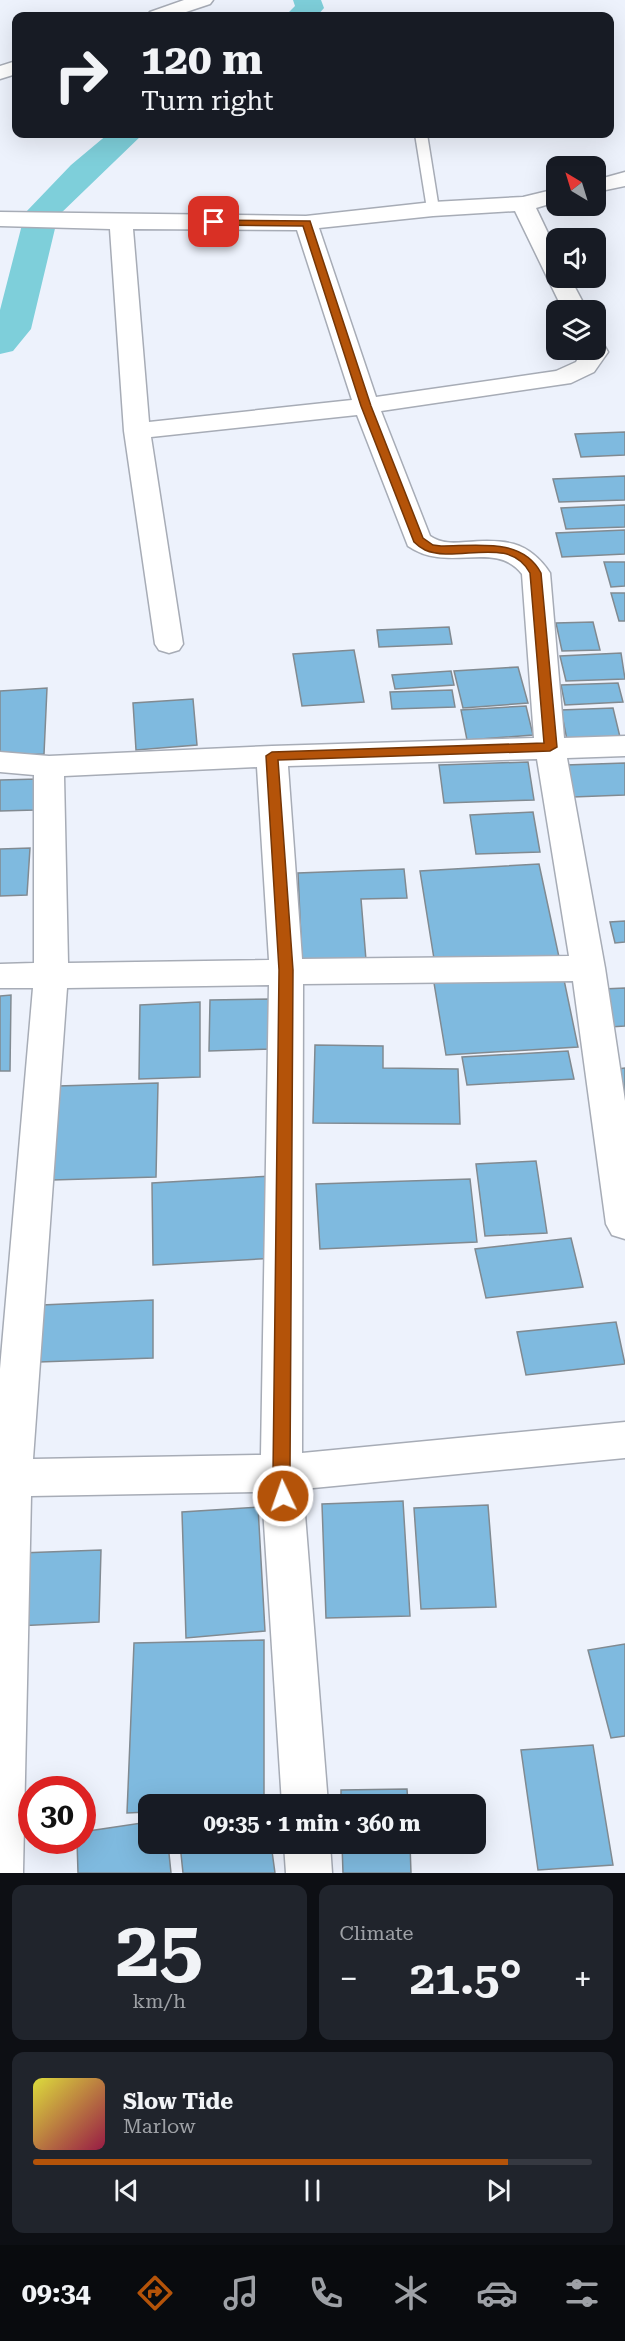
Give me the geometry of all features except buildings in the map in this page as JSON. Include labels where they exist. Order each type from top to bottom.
[{"type":"street","points":[[168,12],[203,0]]},
{"type":"street","points":[[606,184],[625,179]]},
{"type":"street","points":[[2,219],[306,223],[433,209],[522,204],[546,198]]},
{"type":"street","points":[[522,204],[546,253]]},
{"type":"street","points":[[114,222],[137,431],[169,644]]},
{"type":"street","points":[[306,223],[366,406],[418,540],[429,548],[499,549],[518,555],[531,565],[536,573],[550,747],[588,968],[625,1224]]},
{"type":"street","points":[[137,431],[366,406],[562,378],[585,367],[590,360]]},
{"type":"street","points":[[0,762],[49,766],[272,756],[625,746]]},
{"type":"street","points":[[272,756],[286,970],[281,1473],[304,1794]]},
{"type":"street","points":[[0,1871],[10,1478],[51,974],[49,766]]},
{"type":"street","points":[[0,976],[286,970],[588,968]]},
{"type":"street","points":[[10,1478],[281,1473],[625,1440]]},
{"type":"street","points":[[308,1854],[309,1873]]},
{"type":"lane","points":[[422,138],[433,209]]},
{"type":"waterway","points":[[304,12],[310,8],[307,0]]},
{"type":"waterway","points":[[0,343],[13,329],[42,213],[83,172],[122,138]]},
{"type":"route","points":[[214,222],[306,223],[366,406],[418,540],[429,548],[499,549],[518,555],[531,565],[536,573],[550,747],[272,756],[286,970],[281,1473],[283,1496]]}]
